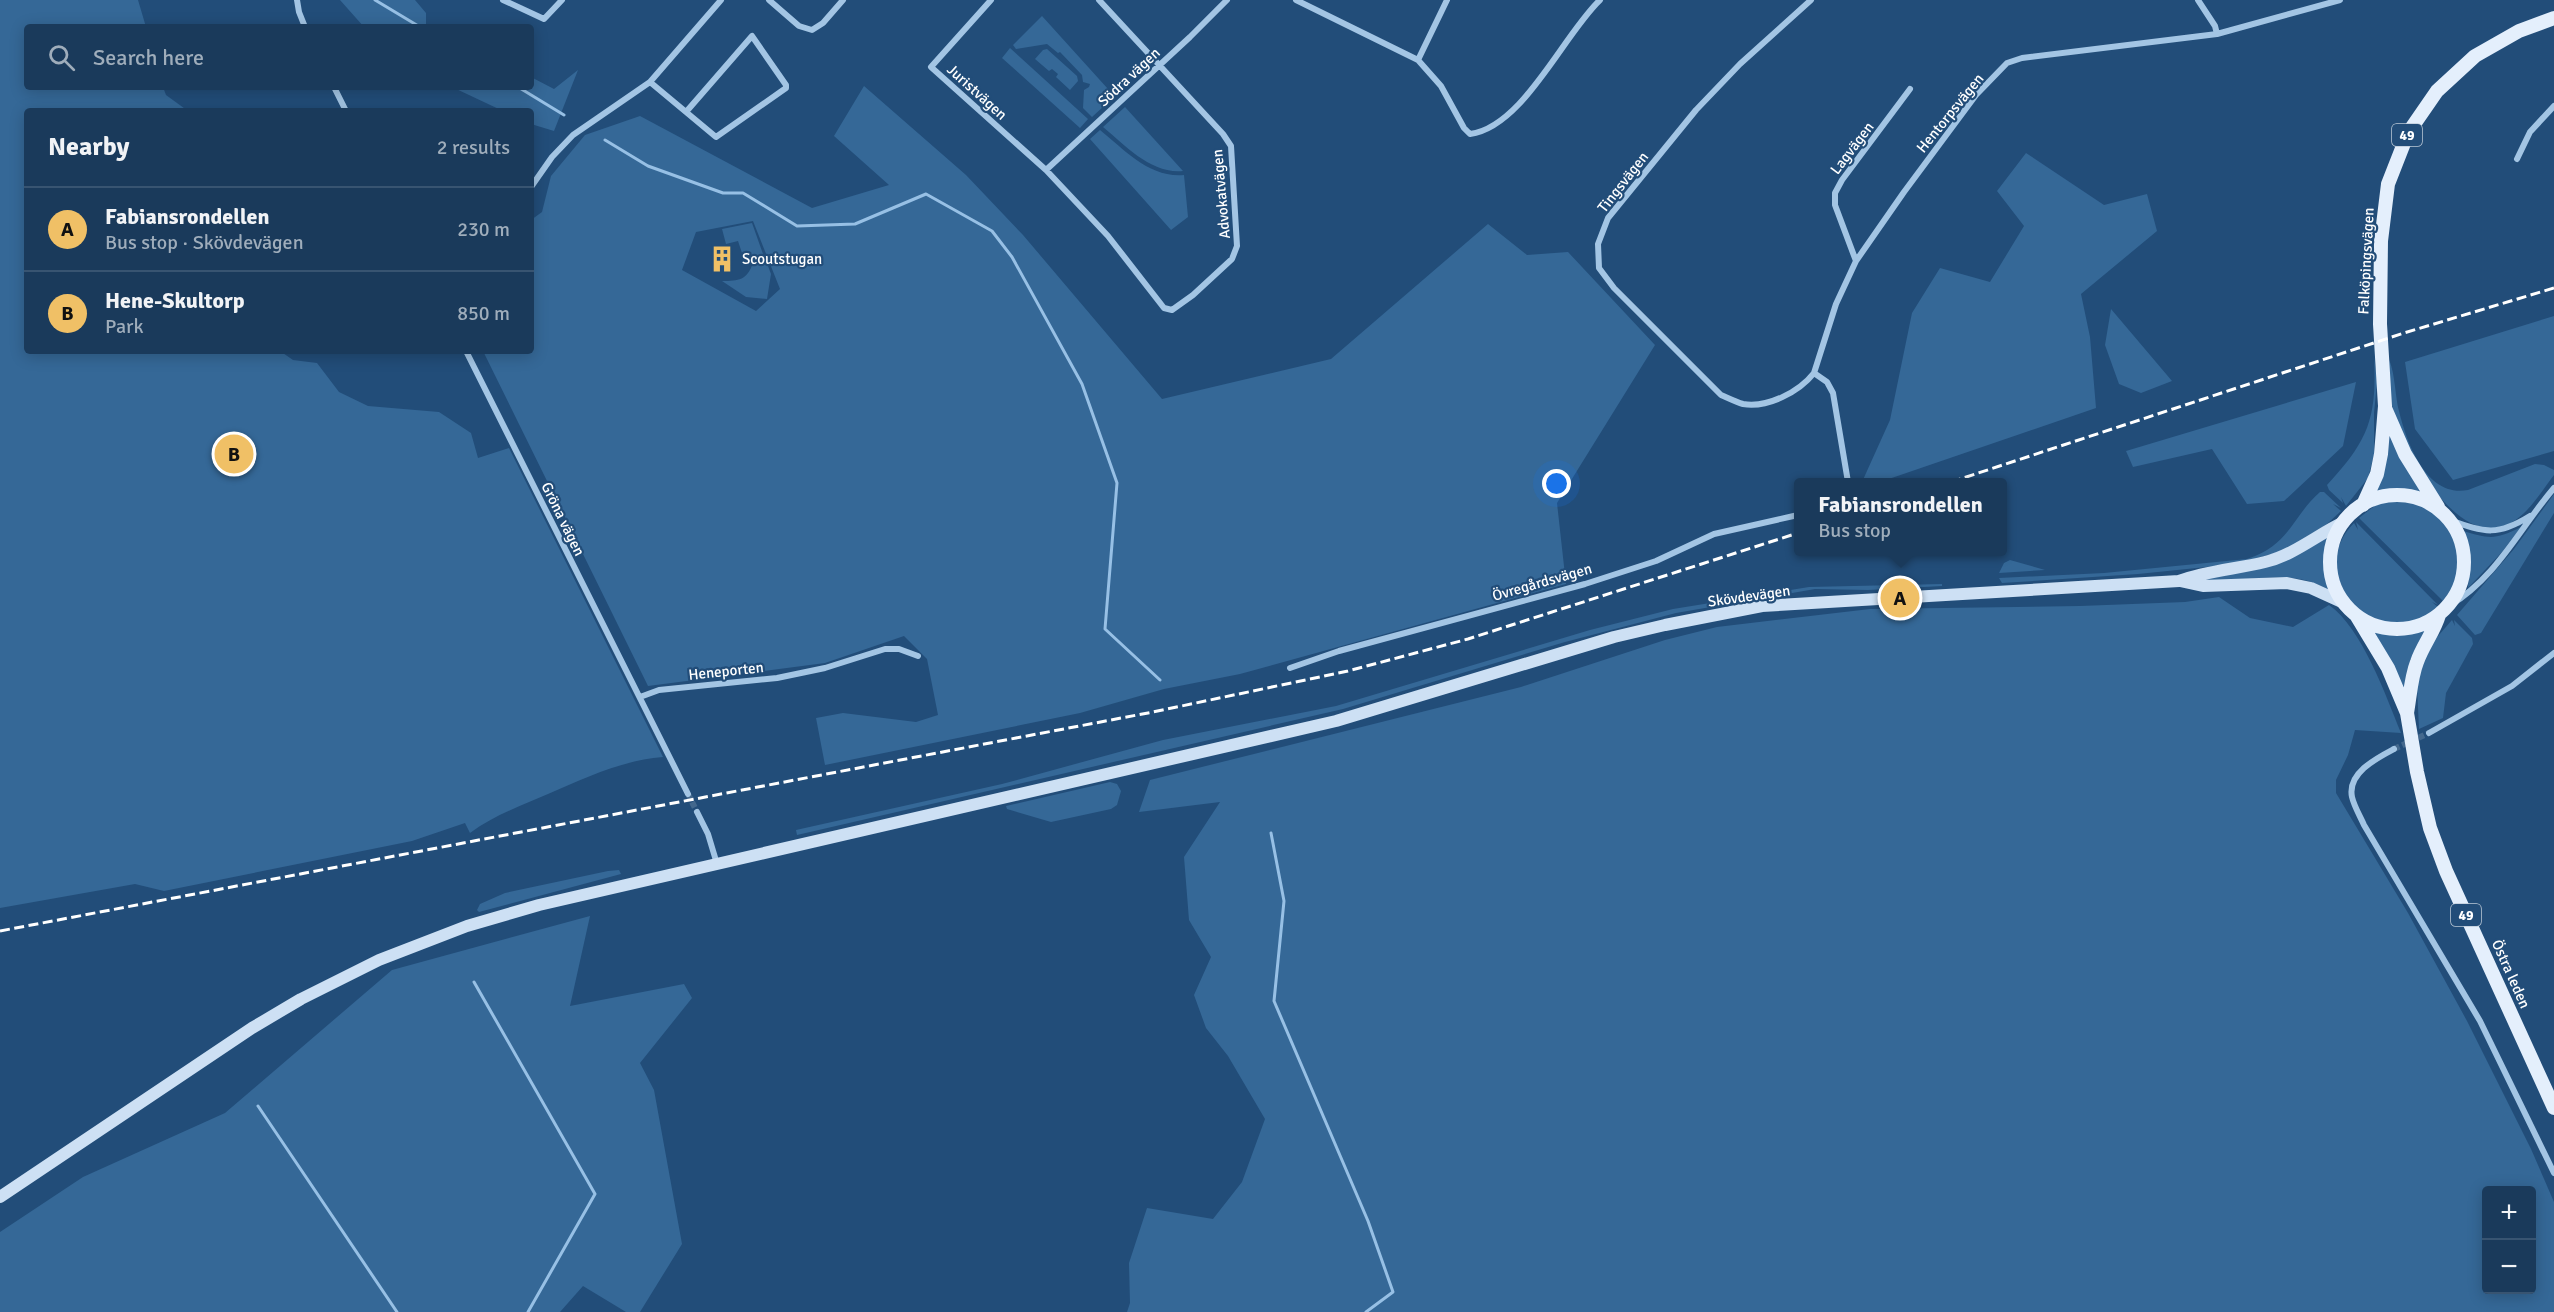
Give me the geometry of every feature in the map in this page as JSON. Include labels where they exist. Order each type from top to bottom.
[{"type":"main road","name":"Falköpingsvägen","points":[[2363,505],[2377,474],[2385,406],[2380,324],[2381,241],[2388,184],[2408,133],[2437,90],[2475,56],[2519,31],[2554,18]]},
{"type":"main road","name":"Falköpingsvägen","points":[[2385,406],[2405,454],[2439,510]]},
{"type":"main road","name":"49","points":[[2402,495],[2422,500],[2439,510],[2450,520],[2459,536],[2464,563],[2462,581],[2444,610],[2425,624],[2402,629],[2378,627],[2356,615],[2344,603],[2335,586],[2330,567],[2334,539],[2344,522],[2363,505],[2381,497],[2402,495]]},
{"type":"main road","points":[[2179,580],[2203,573],[2267,562],[2297,549],[2344,522]]},
{"type":"main road","points":[[2179,580],[2203,586],[2287,583],[2311,588],[2344,603]]},
{"type":"main road","name":"Skövdevägen","points":[[0,1197],[252,1028],[301,999],[379,960],[468,926],[539,905],[1336,721],[1614,637],[1762,606],[2179,580]]},
{"type":"main road","name":"Östra leden","points":[[2407,713],[2415,665],[2444,610]]},
{"type":"main road","name":"Östra leden","points":[[2356,615],[2388,668],[2407,713],[2430,828],[2446,871],[2554,1108]]},
{"type":"street","points":[[297,0],[298,12],[304,24]]},
{"type":"street","points":[[503,0],[544,19],[562,0]]},
{"type":"street","points":[[534,183],[552,157],[573,135],[650,82],[721,0]]},
{"type":"street","points":[[768,0],[799,26],[812,30],[824,23],[843,0]]},
{"type":"street","name":"Juristvägen","points":[[991,0],[931,67],[1046,170]]},
{"type":"street","points":[[1099,0],[1159,65]]},
{"type":"street","name":"Södra vägen","points":[[1046,170],[1227,0]]},
{"type":"street","points":[[1296,0],[1418,60],[1441,86],[1464,128],[1470,134],[1480,132],[1514,109],[1600,0]]},
{"type":"street","points":[[1418,60],[1447,0]]},
{"type":"street","name":"Tingsvägen","points":[[1811,0],[1740,64],[1696,110],[1608,218],[1598,244],[1599,267],[1614,288],[1721,395],[1744,404],[1772,401],[1793,391],[1808,381],[1814,373]]},
{"type":"street","points":[[2198,0],[2216,26],[2217,34]]},
{"type":"street","name":"Hentorpsvägen","points":[[1814,373],[1836,304],[1856,261],[1976,95],[2007,63],[2022,58],[2217,34],[2340,0]]},
{"type":"street","points":[[650,82],[686,112],[716,137],[786,88],[786,85],[752,36],[686,112]]},
{"type":"street","name":"Advokatvägen","points":[[1046,170],[1108,236],[1164,308],[1172,310],[1179,306],[1232,259],[1237,246],[1231,146],[1223,134],[1159,65]]},
{"type":"street","name":"Lagvägen","points":[[1856,261],[1835,205],[1835,193],[1842,180],[1910,89]]},
{"type":"street","points":[[336,90],[344,108]]},
{"type":"street","points":[[2517,159],[2530,132],[2554,106]]},
{"type":"street","name":"Gröna vägen","points":[[468,354],[640,697]]},
{"type":"street","points":[[1814,373],[1827,382],[1833,393],[1847,478]]},
{"type":"street","points":[[2444,610],[2470,593],[2493,569],[2524,530],[2530,516],[2554,488]]},
{"type":"street","name":"Övregårdsvägen","points":[[1290,668],[1339,651],[1585,584],[1656,561],[1714,534],[1794,516]]},
{"type":"street","points":[[2450,520],[2484,532],[2493,532],[2513,526],[2530,516]]},
{"type":"street","name":"Heneporten","points":[[640,697],[659,690],[800,673],[885,649],[899,649],[918,656]]},
{"type":"street","points":[[2429,733],[2512,686],[2554,653]]},
{"type":"street","points":[[640,697],[688,794]]},
{"type":"street","points":[[2394,748],[2373,760],[2359,773],[2352,785],[2352,797],[2364,825],[2480,1021],[2554,1173]]},
{"type":"street","points":[[697,812],[708,834],[717,864]]},
{"type":"shaded area","points":[[0,0],[138,0],[145,24],[24,24],[24,90],[164,90],[166,95],[184,108],[24,108],[24,354],[284,354],[293,360],[317,363],[339,392],[368,406],[439,412],[471,433],[478,458],[509,448],[663,757],[633,762],[590,776],[508,811],[470,833],[465,823],[412,841],[164,891],[135,884],[0,908]]},
{"type":"shaded area","points":[[340,0],[415,0],[426,13],[426,24],[361,24]]},
{"type":"shaded area","points":[[1042,16],[1108,89],[1098,99],[1104,106],[1092,117],[1083,108],[1084,90],[1090,84],[1083,82],[1082,75],[1060,52],[1058,53],[1047,44],[1016,49],[1013,45]]},
{"type":"shaded area","points":[[1010,48],[1088,119],[1080,128],[1002,58]]},
{"type":"shaded area","points":[[1047,49],[1077,76],[1078,81],[1070,90],[1056,77],[1058,74],[1052,69],[1049,71],[1035,59]]},
{"type":"shaded area","points":[[578,70],[554,131],[534,125],[534,108],[497,108],[458,90],[534,90],[534,79],[554,89]]},
{"type":"shaded area","points":[[864,86],[966,175],[1023,235],[1162,399],[1331,359],[1488,224],[1527,255],[1568,252],[1655,345],[1557,503],[1566,584],[1240,674],[1164,689],[1080,713],[825,765],[816,718],[843,713],[916,722],[938,715],[927,659],[904,636],[825,663],[648,686],[484,354],[534,354],[534,218],[542,212],[551,176],[585,135],[640,116],[812,208],[889,185],[834,136]],"holes":[[[753,221],[780,289],[756,311],[682,270],[696,232]]]},
{"type":"shaded area","points":[[1125,107],[1183,171],[1171,171],[1150,163],[1130,150],[1103,127]]},
{"type":"shaded area","points":[[1100,130],[1128,154],[1149,167],[1171,175],[1184,175],[1188,217],[1171,230],[1090,139]]},
{"type":"shaded area","points":[[2026,153],[2104,205],[2147,194],[2157,231],[2081,294],[2090,337],[2096,408],[1892,478],[1864,478],[1890,420],[1912,313],[1940,268],[1990,282],[2024,226],[1997,191]]},
{"type":"shaded area","points":[[752,223],[763,254],[749,261],[744,259],[738,241],[726,244],[722,229]]},
{"type":"shaded area","points":[[765,258],[771,274],[767,299],[746,297],[722,281],[742,278],[748,273],[753,263]]},
{"type":"shaded area","points":[[2111,309],[2172,381],[2141,393],[2119,384],[2105,345]]},
{"type":"shaded area","points":[[2554,316],[2554,451],[2453,480],[2415,429],[2405,362]]},
{"type":"shaded area","points":[[2374,356],[2377,383],[2374,455],[2368,478],[2346,506],[2341,497],[2343,503],[2329,490],[2327,485],[2352,455],[2367,427],[2374,396]]},
{"type":"shaded area","points":[[2388,358],[2407,438],[2421,466],[2441,486],[2454,490],[2468,490],[2535,464],[2554,470],[2554,475],[2521,516],[2507,525],[2489,529],[2471,523],[2454,511],[2437,494],[2410,454],[2395,418]]},
{"type":"shaded area","points":[[2356,382],[2343,446],[2284,501],[2247,504],[2212,449],[2133,467],[2126,451]]},
{"type":"shaded area","points":[[2387,430],[2424,495],[2406,491],[2374,495]]},
{"type":"shaded area","points":[[2320,492],[2324,492],[2341,508],[2333,504],[2341,511],[2327,524],[2286,550],[2236,564],[2138,574],[2002,583],[1999,578],[2104,573],[2247,559],[2262,553],[2282,538]]},
{"type":"shaded area","points":[[2554,494],[2554,513],[2481,633],[2475,635],[2457,615],[2514,549]]},
{"type":"shaded area","points":[[2402,500],[2434,513],[2447,525],[2456,540],[2461,556],[2461,572],[2456,588],[2445,603],[2359,518],[2377,504]]},
{"type":"shaded area","points":[[2356,522],[2439,608],[2418,622],[2396,625],[2374,619],[2356,607],[2343,589],[2336,568],[2339,545],[2354,523],[2358,530]]},
{"type":"shaded area","points":[[2521,527],[2502,552],[2468,588],[2470,557],[2463,531],[2492,537]]},
{"type":"shaded area","points":[[2332,535],[2327,570],[2333,592],[2315,583],[2282,577],[2217,581],[2199,579]]},
{"type":"shaded area","points":[[2010,560],[2045,570],[1999,573],[2004,563]]},
{"type":"shaded area","points":[[1942,584],[1942,586],[1868,590],[1815,589],[1676,613],[1565,642],[1343,709],[797,835],[796,830],[1002,784],[1163,740],[1336,706],[1590,630],[1673,609],[1809,587]]},
{"type":"shaded area","points":[[2219,597],[2250,618],[2293,627],[2329,605],[2352,630],[2372,664],[2401,733],[2355,730],[2348,755],[2336,780],[2336,793],[2408,913],[2467,1021],[2531,1149],[2554,1202],[2554,1312],[1127,1312],[1130,1303],[1129,1263],[1147,1208],[1213,1219],[1242,1182],[1265,1119],[1228,1056],[1206,1028],[1194,995],[1211,957],[1189,920],[1184,857],[1220,802],[1139,812],[1150,780],[1521,687],[1665,640],[1717,627],[1870,609],[2185,602]]},
{"type":"shaded area","points":[[2452,620],[2455,626],[2454,620],[2472,638],[2473,644],[2446,693],[2443,718],[2419,729],[2417,686],[2424,652]]},
{"type":"shaded area","points":[[2429,627],[2411,658],[2405,690],[2370,629],[2403,634]]},
{"type":"shaded area","points":[[1110,782],[1117,784],[1121,791],[1117,805],[1111,809],[1051,822],[1007,809],[1006,806]]},
{"type":"shaded area","points":[[619,870],[621,874],[479,912],[477,910],[480,904],[505,893]]},
{"type":"shaded area","points":[[590,916],[570,1006],[684,984],[692,998],[640,1063],[654,1090],[682,1244],[640,1312],[626,1312],[583,1286],[560,1312],[0,1312],[0,1232],[83,1177],[225,1113],[392,970]]},
{"type":"waterway","points":[[375,0],[415,24]]},
{"type":"waterway","points":[[523,90],[564,115]]},
{"type":"waterway","points":[[605,140],[648,166],[723,193],[743,193],[797,226],[855,224],[926,194],[992,231],[1012,257],[1082,384],[1117,483],[1105,629],[1160,680]]},
{"type":"waterway","points":[[1271,833],[1284,901],[1274,1001],[1368,1221],[1393,1292],[1366,1312]]},
{"type":"waterway","points":[[474,982],[595,1194],[528,1312]]},
{"type":"waterway","points":[[258,1106],[397,1312]]},
{"type":"tunnel","points":[[2394,749],[2429,733]]},
{"type":"tunnel","points":[[688,794],[697,812]]},
{"type":"railway","points":[[1963,478],[2404,333],[2554,288]]},
{"type":"railway","points":[[0,931],[1153,712],[1348,671],[1468,639],[1794,534]]},
{"type":"place","name":"Scoutstugan","points":[[722,259]]},
{"type":"place","name":"Hene-Skultorp","points":[[234,454]]},
{"type":"place","name":"Fabiansrondellen","points":[[1900,598]]}]
